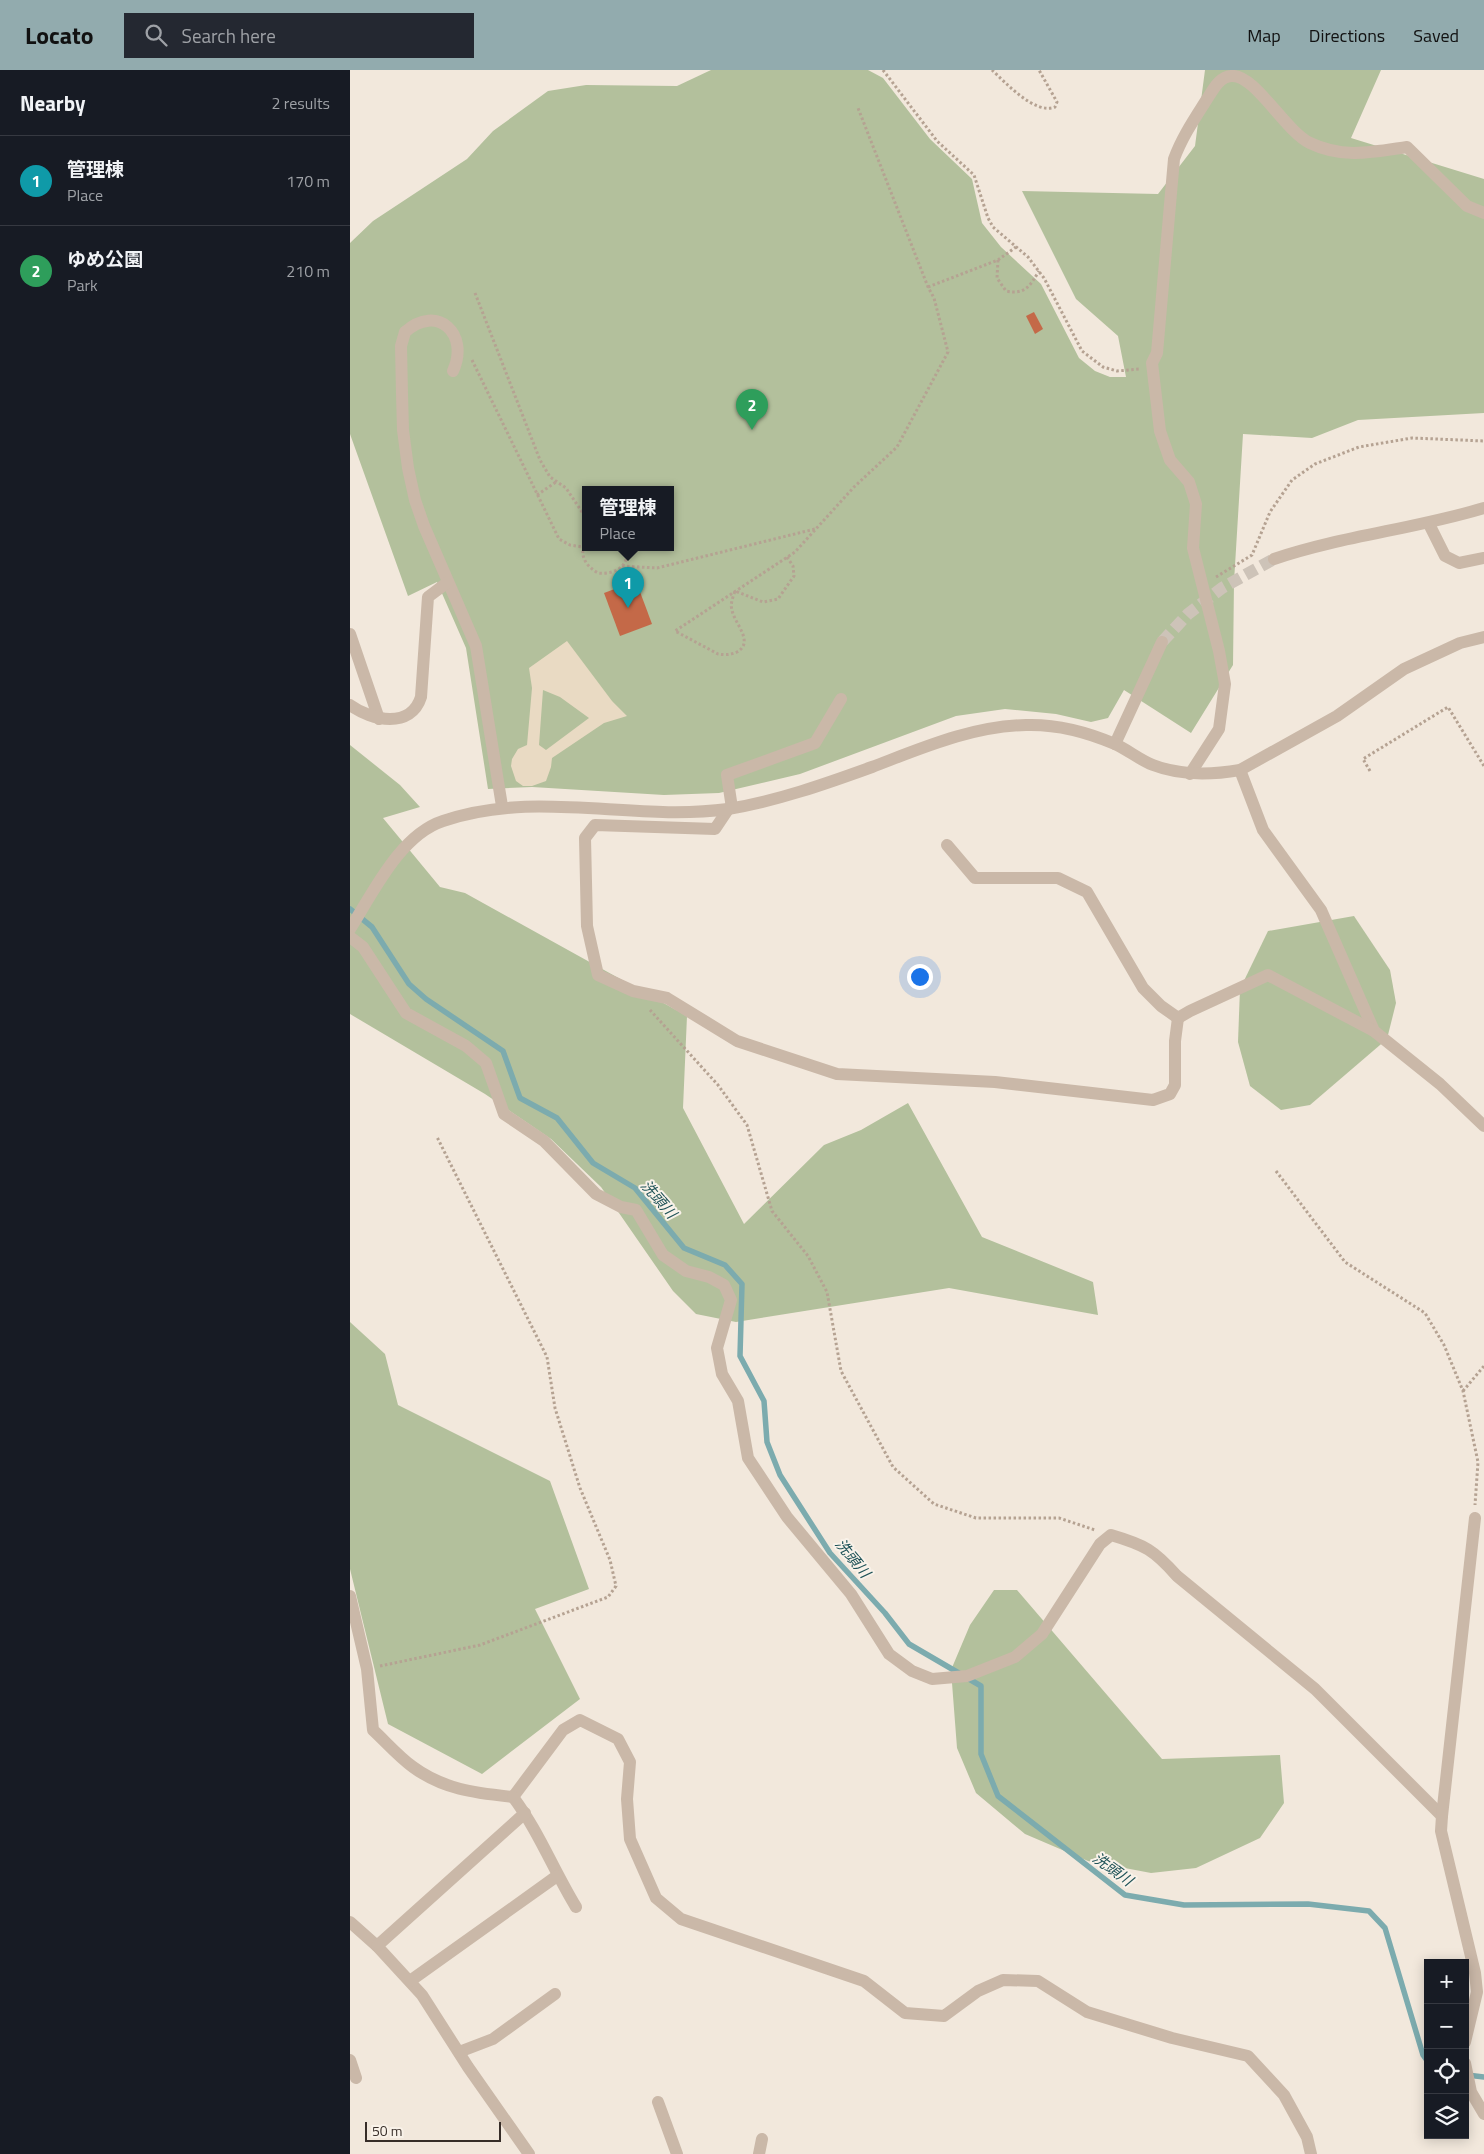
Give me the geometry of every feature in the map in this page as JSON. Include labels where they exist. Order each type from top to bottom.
[{"type":"street","points":[[1190,774],[1219,729],[1226,684],[1193,548],[1196,504],[1189,482],[1170,460],[1160,431],[1152,363],[1157,353],[1174,159],[1179,145],[1222,79],[1231,76],[1242,77],[1252,84],[1283,122],[1310,143],[1343,153],[1356,154],[1407,147],[1466,206],[1484,214]]},
{"type":"street","points":[[453,371],[459,358],[459,347],[454,332],[444,323],[434,320],[410,327],[406,332],[402,346],[403,430],[408,468],[415,500],[424,526],[476,646],[502,806]]},
{"type":"street","points":[[1274,559],[1304,549],[1429,524],[1484,508]]},
{"type":"street","points":[[1429,524],[1445,556],[1459,563],[1484,558]]},
{"type":"street","points":[[350,706],[366,716],[378,719],[392,719],[406,715],[418,706],[421,697],[428,597],[448,582]]},
{"type":"street","points":[[350,634],[378,719]]},
{"type":"street","points":[[350,929],[405,845],[440,821],[502,806],[550,805],[684,812],[731,808],[806,790],[926,746],[986,728],[1027,725],[1073,729],[1115,744],[1153,765],[1190,774],[1240,770],[1337,716],[1404,669],[1460,643],[1484,637]]},
{"type":"street","points":[[1115,744],[1162,642]]},
{"type":"street","points":[[841,699],[814,743],[727,775],[731,808],[715,830],[594,825],[585,838],[587,926],[598,975],[633,991],[667,998],[738,1041],[837,1074],[995,1082],[1153,1100],[1170,1094],[1175,1084],[1175,1041],[1178,1018],[1190,1010],[1268,975],[1374,1031],[1440,1084],[1484,1126]]},
{"type":"street","points":[[1240,770],[1263,830],[1321,910],[1374,1031]]},
{"type":"street","points":[[947,845],[975,878],[1058,878],[1087,892],[1143,988],[1161,1006],[1178,1018]]},
{"type":"street","points":[[350,937],[363,946],[406,1013],[466,1046],[486,1063],[504,1114],[544,1141],[596,1194],[621,1207],[636,1210],[663,1255],[686,1271],[709,1277],[724,1285],[730,1300],[717,1348],[722,1374],[738,1401],[748,1458],[787,1517],[851,1594],[889,1654],[912,1671],[932,1679],[967,1676],[1015,1657],[1042,1634],[1100,1544],[1111,1535],[1140,1544],[1159,1555],[1177,1576],[1315,1689],[1442,1816]]},
{"type":"street","points":[[1469,2025],[1477,1992],[1478,1964],[1442,1830],[1442,1816],[1475,1518]]},
{"type":"street","points":[[351,1604],[367,1669],[373,1730],[412,1767],[441,1784],[456,1789],[513,1797],[526,1813],[557,1876],[576,1907]]},
{"type":"street","points":[[513,1797],[563,1730],[580,1720],[618,1739],[630,1762],[627,1799],[630,1838],[656,1898],[681,1919],[864,1981],[905,2013],[944,2016],[978,1991],[1003,1980],[1038,1981],[1087,2012],[1172,2038],[1248,2056],[1284,2095],[1306,2137],[1311,2154]]},
{"type":"street","points":[[377,1946],[526,1813]]},
{"type":"street","points":[[410,1981],[557,1876]]},
{"type":"street","points":[[350,1922],[356,1935],[377,1946],[422,1996],[530,2154]]},
{"type":"street","points":[[459,2052],[493,2039],[555,1994]]},
{"type":"street","points":[[350,2060],[356,2078]]},
{"type":"street","points":[[1469,2082],[1471,2092],[1484,2114]]},
{"type":"street","points":[[658,2102],[677,2154]]},
{"type":"street","points":[[759,2154],[762,2139]]},
{"type":"path","points":[[883,70],[937,141],[974,175],[988,218],[993,227],[1039,271],[1061,308],[1082,351],[1091,361],[1103,368],[1117,371],[1141,368],[1152,363]]},
{"type":"path","points":[[992,70],[1038,108],[1049,110],[1055,107],[1057,102],[1039,70]]},
{"type":"path","points":[[735,591],[732,610],[744,636],[741,648],[737,652],[724,656],[718,654],[675,631],[735,591],[795,552],[854,487],[897,447],[948,352],[934,298],[858,108]]},
{"type":"path","points":[[928,287],[998,260],[1016,247]]},
{"type":"path","points":[[998,260],[997,278],[1006,291],[1021,293],[1028,289],[1039,271]]},
{"type":"path","points":[[475,293],[540,460],[550,477],[566,488],[582,512]]},
{"type":"path","points":[[459,347],[468,351],[558,539],[570,545],[582,547]]},
{"type":"path","points":[[1201,586],[1252,555],[1270,512],[1292,480],[1315,464],[1358,447],[1412,438],[1484,441]]},
{"type":"path","points":[[537,495],[556,482]]},
{"type":"path","points":[[622,566],[657,568],[816,529]]},
{"type":"path","points":[[584,551],[585,562],[598,573],[616,572],[627,558],[627,551]]},
{"type":"path","points":[[735,591],[763,602],[778,599],[794,576],[793,566],[787,557]]},
{"type":"path","points":[[1370,771],[1364,759],[1448,707],[1484,766]]},
{"type":"path","points":[[633,991],[718,1084],[747,1125],[772,1211],[808,1256],[827,1292],[841,1371],[894,1467],[934,1504],[976,1518],[1059,1518],[1111,1535]]},
{"type":"path","points":[[367,1669],[480,1645],[608,1598],[616,1586],[610,1560],[580,1488],[555,1408],[547,1357],[437,1136]]},
{"type":"path","points":[[1276,1171],[1345,1262],[1425,1313],[1444,1345],[1464,1391],[1478,1462],[1475,1518]]},
{"type":"path","points":[[1464,1391],[1484,1366]]},
{"type":"green space","points":[[711,70],[868,70],[883,78],[930,139],[972,179],[982,223],[1001,247],[1041,284],[1079,358],[1095,371],[1110,377],[1126,377],[1118,336],[1076,299],[1022,191],[1158,194],[1195,146],[1205,70],[1381,70],[1351,138],[1484,179],[1484,413],[1358,420],[1312,438],[1243,434],[1234,582],[1233,665],[1191,733],[1124,690],[1108,718],[1091,722],[1056,714],[1005,709],[956,716],[800,774],[719,793],[664,795],[532,787],[488,789],[466,648],[437,582],[408,596],[350,434],[350,243],[373,221],[467,159],[493,131],[548,91],[586,85],[677,86]]},
{"type":"green space","points":[[350,745],[400,785],[420,807],[383,818],[440,887],[465,893],[687,1016],[683,1108],[744,1224],[824,1145],[861,1130],[908,1103],[982,1237],[1093,1282],[1098,1315],[949,1288],[736,1322],[696,1314],[673,1291],[601,1187],[551,1139],[485,1094],[350,1014]]},
{"type":"green space","points":[[1354,916],[1390,970],[1396,1003],[1387,1039],[1310,1105],[1281,1110],[1250,1086],[1238,1042],[1240,989],[1268,931]]},
{"type":"green space","points":[[350,1322],[385,1354],[398,1405],[550,1481],[589,1589],[535,1609],[580,1699],[482,1774],[388,1724],[350,1569]]},
{"type":"green space","points":[[994,1590],[1017,1590],[1162,1759],[1280,1755],[1284,1803],[1260,1838],[1196,1868],[1151,1873],[1088,1861],[1025,1834],[976,1793],[957,1748],[951,1670],[970,1625]]},
{"type":"shaded area","points":[[567,641],[612,701],[627,716],[604,723],[552,758],[546,781],[532,786],[523,786],[516,781],[511,766],[512,759],[518,749],[527,745],[532,688],[529,668]],"holes":[[[543,690],[560,697],[589,718],[546,750],[539,745]]]},
{"type":"building","points":[[1034,312],[1043,329],[1035,334],[1026,316]]},
{"type":"building","points":[[636,581],[652,624],[620,636],[604,593]]},
{"type":"waterway","name":"洗頭川","points":[[350,909],[372,927],[409,984],[426,999],[503,1051],[520,1098],[557,1118],[593,1163],[635,1188],[684,1248],[725,1265],[742,1284],[740,1356],[764,1401],[767,1442],[780,1475],[830,1553],[885,1613],[909,1644],[981,1686],[981,1754],[998,1796],[1125,1895],[1184,1905],[1308,1904],[1369,1911],[1385,1928],[1424,2056]]},
{"type":"waterway","name":"洗頭川","points":[[1469,2075],[1484,2077]]},
{"type":"tunnel","points":[[1162,642],[1188,614],[1222,588],[1274,559]]},
{"type":"place","name":"ゆめ公園","points":[[752,430]]},
{"type":"place","name":"管理棟","points":[[628,608]]}]
